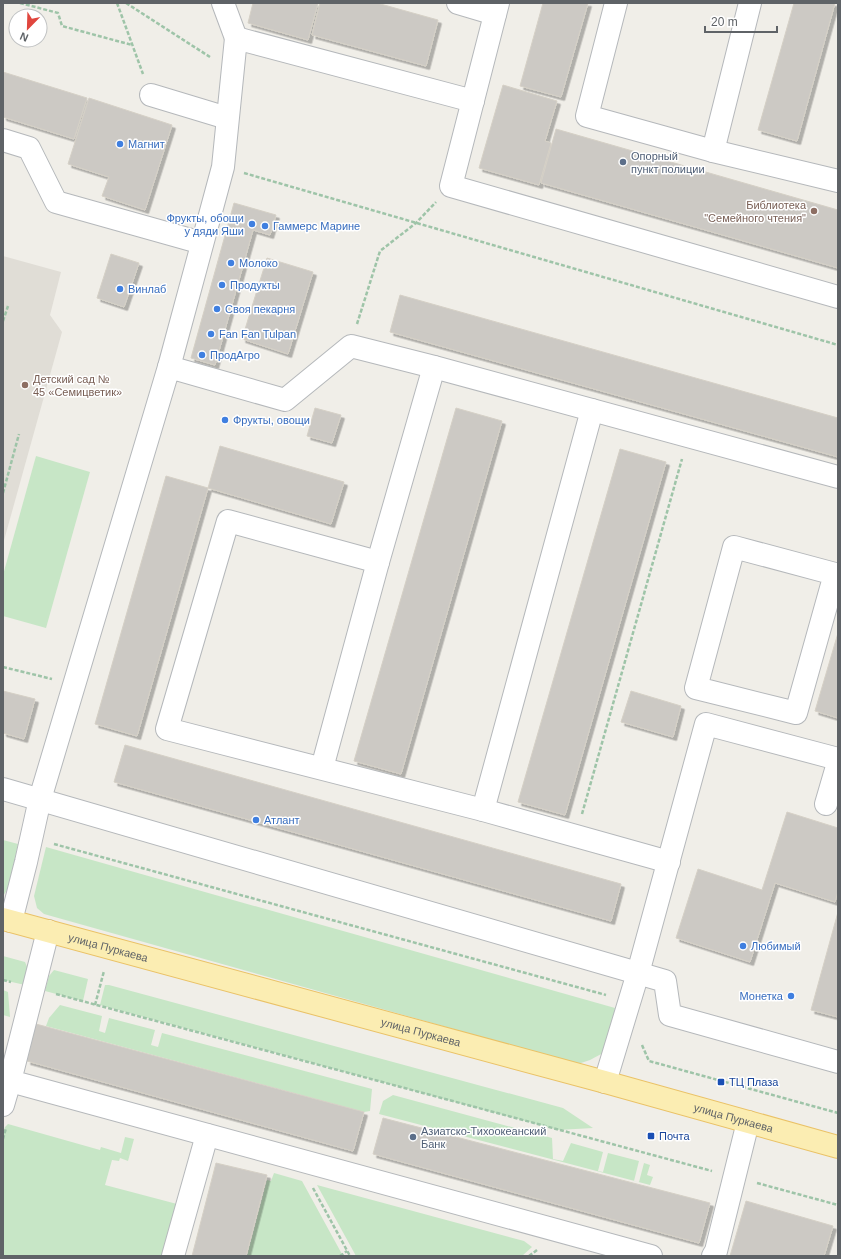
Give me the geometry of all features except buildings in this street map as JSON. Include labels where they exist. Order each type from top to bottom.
[{"type":"main road","name":"улица Пуркаева","points":[[7,920],[605,1082],[838,1147]]},
{"type":"lane","points":[[7,920],[31,838],[40,799],[169,367],[223,167],[236,38],[223,3]]},
{"type":"lane","points":[[458,3],[497,8],[451,186],[838,297]]},
{"type":"lane","points":[[616,3],[587,116],[713,151],[838,182]]},
{"type":"lane","points":[[713,151],[750,3]]},
{"type":"lane","points":[[236,38],[473,101]]},
{"type":"lane","points":[[151,95],[228,118]]},
{"type":"lane","points":[[3,140],[29,148],[56,202],[202,243]]},
{"type":"lane","points":[[169,367],[286,400],[351,346],[434,367],[838,477]]},
{"type":"lane","points":[[322,768],[378,562],[434,367]]},
{"type":"lane","points":[[483,810],[592,410]]},
{"type":"lane","points":[[378,562],[228,521],[167,729],[483,810],[669,862]]},
{"type":"lane","points":[[734,547],[835,574],[796,713],[696,688],[734,547]]},
{"type":"lane","points":[[605,1082],[638,973],[712,705],[696,688]]},
{"type":"lane","points":[[706,724],[838,759]]},
{"type":"lane","points":[[826,804],[838,763]]},
{"type":"lane","points":[[3,789],[665,981],[670,1015],[838,1062]]},
{"type":"lane","points":[[3,1105],[48,931]]},
{"type":"lane","points":[[10,1081],[651,1256]]},
{"type":"lane","points":[[713,1256],[716,1251],[748,1122]]},
{"type":"lane","points":[[173,1256],[208,1135]]},
{"type":"path","points":[[20,3],[58,13],[62,26],[132,45]]},
{"type":"path","points":[[117,3],[151,95]]},
{"type":"path","points":[[126,3],[232,71]]},
{"type":"path","points":[[223,167],[838,345]]},
{"type":"path","points":[[351,346],[380,250],[416,223],[451,186]]},
{"type":"path","points":[[3,320],[8,306]]},
{"type":"path","points":[[3,493],[19,434]]},
{"type":"path","points":[[576,836],[688,437]]},
{"type":"path","points":[[3,667],[74,685]]},
{"type":"path","points":[[31,838],[629,1001]]},
{"type":"path","points":[[3,980],[838,1205]]},
{"type":"path","points":[[640,1041],[649,1061],[838,1113]]},
{"type":"path","points":[[298,1160],[350,1256]]},
{"type":"path","points":[[340,1256],[347,1251]]},
{"type":"shaded area","name":"Детский сад № 45 «Семицветик»","points":[[3,256],[61,272],[50,315],[62,332],[3,544]]},
{"type":"green space","points":[[36,456],[90,472],[46,628],[3,616],[3,575]]},
{"type":"green space","points":[[3,840],[18,844],[9,887],[3,896]]},
{"type":"green space","points":[[46,847],[615,1008],[611,1029],[603,1053],[578,1064],[44,914],[37,908],[34,896]]},
{"type":"green space","points":[[3,956],[25,962],[28,969],[25,985],[3,980]]},
{"type":"green space","points":[[54,970],[88,979],[83,1001],[45,991],[49,976]]},
{"type":"green space","points":[[105,985],[563,1108],[593,1128],[558,1130],[100,1005]]},
{"type":"green space","points":[[3,990],[8,992],[10,1017],[3,1015]]},
{"type":"green space","points":[[60,1005],[102,1016],[99,1031],[105,1033],[109,1018],[155,1030],[151,1045],[158,1047],[162,1033],[372,1089],[370,1111],[364,1112],[46,1026],[49,1018]]},
{"type":"green space","points":[[393,1095],[552,1138],[553,1159],[563,1161],[571,1143],[603,1152],[598,1171],[603,1172],[608,1153],[639,1161],[634,1181],[379,1114],[383,1101]]},
{"type":"green space","points":[[8,1124],[100,1150],[101,1147],[121,1153],[125,1137],[134,1139],[128,1161],[120,1158],[119,1161],[112,1160],[105,1185],[177,1204],[163,1256],[3,1256],[3,1133]]},
{"type":"green space","points":[[644,1163],[650,1165],[647,1175],[653,1177],[650,1185],[637,1182],[639,1182]]},
{"type":"green space","points":[[274,1173],[302,1181],[343,1256],[247,1256],[267,1180],[271,1181]]},
{"type":"green space","points":[[317,1185],[524,1241],[532,1247],[522,1256],[356,1256]]},
{"type":"place","name":"Магнит","points":[[120,144]]},
{"type":"place","name":"Опорный пункт полиции","points":[[623,162]]},
{"type":"place","name":"Библиотека \"Семейного чтения\"","points":[[814,211]]},
{"type":"place","name":"Фрукты, обощи у дяди Яши","points":[[252,224]]},
{"type":"place","name":"Гаммерс Марине","points":[[265,226]]},
{"type":"place","name":"Молоко","points":[[231,263]]},
{"type":"place","name":"Продукты","points":[[222,285]]},
{"type":"place","name":"Винлаб","points":[[120,289]]},
{"type":"place","name":"Своя пекарня","points":[[217,309]]},
{"type":"place","name":"Fan Fan Tulpan","points":[[211,334]]},
{"type":"place","name":"ПродАгро","points":[[202,355]]},
{"type":"place","name":"Детский сад № 45 «Семицветик»","points":[[25,385]]},
{"type":"place","name":"Фрукты, овощи","points":[[225,420]]},
{"type":"place","name":"Атлант","points":[[256,820]]},
{"type":"place","name":"Любимый","points":[[743,946]]},
{"type":"place","name":"Монетка","points":[[791,996]]},
{"type":"place","name":"ТЦ Плаза","points":[[721,1082]]},
{"type":"place","name":"Почта","points":[[651,1136]]},
{"type":"place","name":"Азиатско-Тихоокеанский Банк","points":[[413,1137]]}]
